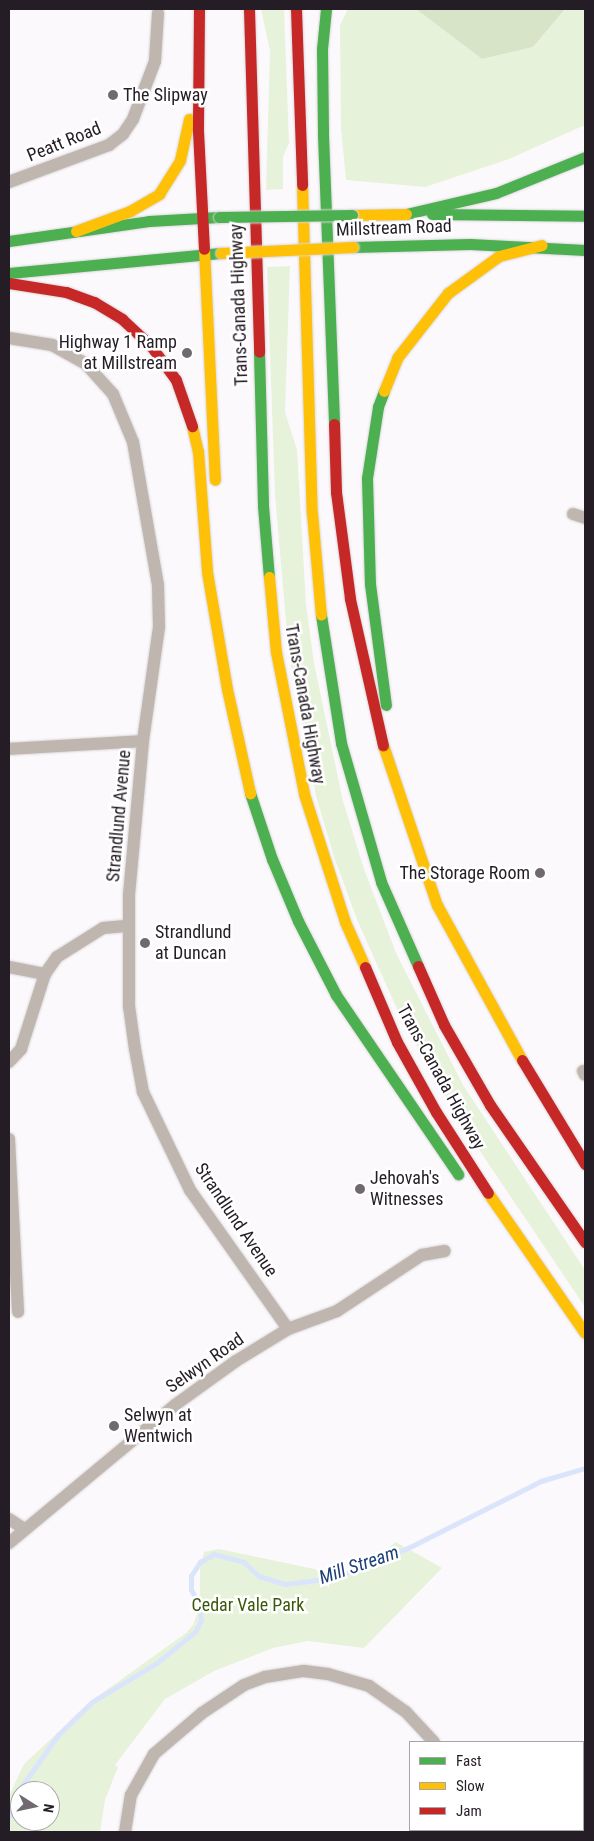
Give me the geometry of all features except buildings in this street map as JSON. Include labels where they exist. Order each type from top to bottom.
[{"type":"main road","points":[[199,9],[198,131],[216,496]]},
{"type":"main road","name":"Trans-Canada Highway","points":[[249,9],[263,506],[276,652],[299,775],[345,922],[397,1042],[436,1112],[532,1259],[585,1333]]},
{"type":"main road","name":"Trans-Canada Highway","points":[[296,9],[312,513],[318,597],[341,743],[381,882],[444,1025],[490,1105],[585,1242]]},
{"type":"main road","points":[[326,9],[322,49],[329,320],[336,492],[350,599],[368,689],[393,781],[437,905],[474,975],[585,1164]]},
{"type":"main road","points":[[9,241],[76,231],[130,211],[159,194],[180,160],[199,68]]},
{"type":"main road","points":[[406,214],[496,193],[585,158]]},
{"type":"main road","name":"Millstream Road","points":[[76,231],[220,217],[406,214],[585,216]]},
{"type":"main road","points":[[391,723],[370,584],[367,478],[378,407],[397,358],[448,293],[498,256],[542,245]]},
{"type":"main road","name":"Millstream Road","points":[[9,273],[203,254],[353,246],[542,245],[585,250]]},
{"type":"main road","points":[[9,283],[66,292],[94,302],[122,319],[151,346],[176,380],[189,410],[198,451],[207,572],[227,689],[246,780],[272,859],[298,921],[336,995],[464,1184]]},
{"type":"main road","points":[[217,534],[227,689]]},
{"type":"main road","points":[[398,750],[417,823],[474,975]]},
{"type":"main road","points":[[497,1230],[532,1259]]},
{"type":"street","name":"Peatt Road","points":[[9,182],[108,146],[123,134],[133,119],[155,61],[158,13]]},
{"type":"street","name":"Strandlund Avenue","points":[[9,338],[52,345],[85,363],[113,394],[133,442],[158,585],[159,628],[143,741],[128,926],[129,1006],[142,1092],[190,1190],[288,1329]]},
{"type":"street","points":[[9,749],[143,741]]},
{"type":"street","points":[[9,1062],[21,1049],[45,974],[57,957],[103,928],[128,926]]},
{"type":"street","points":[[9,967],[45,974]]},
{"type":"street","points":[[9,1139],[10,1246],[18,1312]]},
{"type":"street","name":"Selwyn Road","points":[[9,1543],[23,1528],[175,1405],[288,1329],[337,1311],[422,1255],[445,1251]]},
{"type":"street","points":[[9,1519],[23,1528]]},
{"type":"street","points":[[125,1832],[131,1795],[154,1754],[202,1713],[244,1685],[265,1677],[304,1671],[328,1674],[369,1686],[406,1712],[433,1741]]},
{"type":"green space","points":[[261,9],[284,9],[289,143],[283,157],[283,189],[266,190],[270,51]]},
{"type":"green space","points":[[348,9],[416,9],[482,59],[533,47],[565,9],[585,9],[585,125],[509,159],[425,187],[346,180],[341,128],[340,25]]},
{"type":"green space","points":[[416,9],[565,9],[533,47],[482,59]]},
{"type":"green space","points":[[290,266],[285,412],[297,450],[306,604],[314,663],[343,801],[364,869],[396,953],[463,1085],[585,1270],[585,1307],[461,1123],[402,1020],[358,922],[334,857],[316,796],[289,656],[275,495],[267,267]]},
{"type":"green space","name":"Cedar Vale Park","points":[[396,1542],[442,1568],[364,1648],[308,1641],[273,1648],[214,1671],[165,1699],[115,1765],[118,1767],[105,1800],[100,1832],[9,1832],[10,1794],[10,1831],[60,1831],[60,1781],[16,1781],[24,1764],[94,1699],[186,1633],[193,1625],[200,1606],[200,1569],[204,1552],[219,1549],[333,1573],[350,1572],[366,1564]]},
{"type":"waterway","name":"Mill Stream","points":[[9,1817],[17,1793],[58,1735],[92,1702],[157,1663],[196,1631],[201,1620],[199,1604],[191,1590],[191,1576],[200,1562],[214,1554],[244,1562],[259,1576],[285,1584],[317,1580],[350,1572],[408,1548],[541,1481],[585,1468]]},
{"type":"traffic: fast","points":[[326,9],[322,49],[323,135],[334,424]]},
{"type":"traffic: fast","points":[[406,214],[496,193],[585,157]]},
{"type":"traffic: fast","points":[[432,214],[585,216]]},
{"type":"traffic: fast","points":[[219,217],[352,215]]},
{"type":"traffic: fast","points":[[9,241],[149,221],[219,217]]},
{"type":"traffic: fast","points":[[353,247],[470,244],[585,250]]},
{"type":"traffic: fast","points":[[9,273],[220,253]]},
{"type":"traffic: fast","points":[[259,352],[263,506],[269,577]]},
{"type":"traffic: fast","points":[[384,391],[378,407],[367,478],[370,584],[386,705]]},
{"type":"traffic: fast","points":[[321,615],[341,743],[381,882],[418,966]]},
{"type":"traffic: fast","points":[[250,793],[272,859],[298,921],[336,995],[458,1174]]},
{"type":"traffic: slow","points":[[76,231],[130,211],[159,194],[180,160],[189,119]]},
{"type":"traffic: slow","points":[[302,185],[312,513],[321,615]]},
{"type":"traffic: slow","points":[[352,215],[406,214]]},
{"type":"traffic: slow","points":[[384,391],[397,358],[448,293],[499,256],[542,245]]},
{"type":"traffic: slow","points":[[221,253],[353,247]]},
{"type":"traffic: slow","points":[[204,249],[215,480]]},
{"type":"traffic: slow","points":[[192,426],[198,451],[207,572],[227,689],[250,793]]},
{"type":"traffic: slow","points":[[269,577],[276,652],[304,794],[345,922],[365,967]]},
{"type":"traffic: slow","points":[[383,745],[437,905],[522,1060]]},
{"type":"traffic: slow","points":[[488,1193],[585,1333]]},
{"type":"traffic: jam","points":[[199,9],[198,131],[204,249]]},
{"type":"traffic: jam","points":[[249,9],[259,352]]},
{"type":"traffic: jam","points":[[296,9],[302,185]]},
{"type":"traffic: jam","points":[[9,283],[66,292],[94,302],[122,319],[151,346],[176,380],[192,426]]},
{"type":"traffic: jam","points":[[334,424],[336,492],[350,599],[383,745]]},
{"type":"traffic: jam","points":[[418,966],[444,1025],[490,1105],[585,1242]]},
{"type":"traffic: jam","points":[[365,967],[397,1042],[436,1112],[488,1193]]},
{"type":"traffic: jam","points":[[522,1060],[585,1164]]},
{"type":"place","name":"The Slipway","points":[[113,95]]},
{"type":"place","name":"Highway 1 Ramp at Millstream","points":[[187,353]]},
{"type":"place","name":"The Storage Room","points":[[540,873]]},
{"type":"place","name":"Strandlund at Duncan","points":[[145,943]]},
{"type":"place","name":"Jehovah's Witnesses","points":[[360,1189]]},
{"type":"place","name":"Selwyn at Wentwich","points":[[114,1426]]}]
